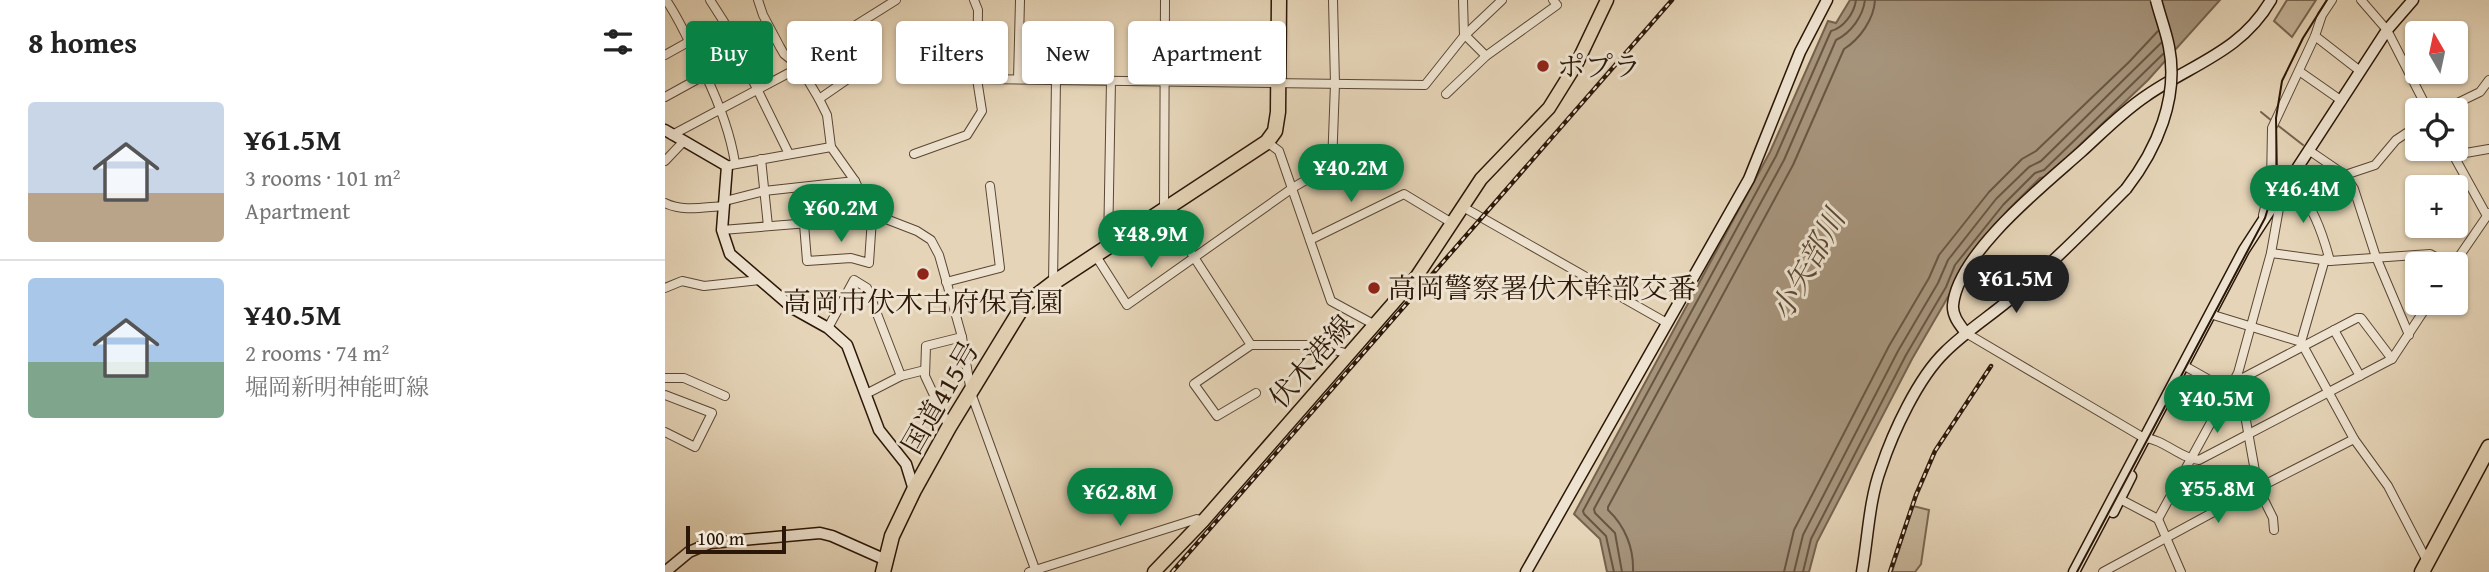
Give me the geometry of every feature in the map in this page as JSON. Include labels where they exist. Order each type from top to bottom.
[{"type":"highway","points":[[1279,0],[1279,21]]},
{"type":"highway","points":[[1267,142],[1275,131],[1278,84]]},
{"type":"highway","name":"国道415号","points":[[884,566],[892,536],[914,490],[1023,306],[1053,282],[1267,142]]},
{"type":"highway","points":[[2425,567],[2489,447]]},
{"type":"main road","name":"伏木港線","points":[[1154,572],[1203,521],[1419,274],[1481,179],[1549,108],[1577,63],[1607,0]]},
{"type":"street","points":[[666,0],[669,12],[686,35]]},
{"type":"street","points":[[710,0],[724,22],[789,153]]},
{"type":"street","points":[[758,0],[763,15],[787,57]]},
{"type":"street","points":[[863,21],[896,0]]},
{"type":"street","points":[[974,0],[978,10],[978,21]]},
{"type":"street","points":[[1019,79],[1020,0]]},
{"type":"street","points":[[1165,0],[1165,21]]},
{"type":"street","points":[[1111,84],[1102,252],[1127,305],[1294,187],[1332,165],[1335,84],[1333,0]]},
{"type":"street","points":[[1463,0],[1464,36],[1486,56]]},
{"type":"street","points":[[1286,83],[1425,85],[1464,36],[1502,0]]},
{"type":"street","points":[[1446,94],[1486,56],[1556,5],[1553,0]]},
{"type":"street","points":[[1526,572],[1749,179],[1800,52],[1827,0]]},
{"type":"street","points":[[1862,572],[1874,492],[1890,443],[1909,404],[1929,373],[1943,353],[2013,298],[2126,189],[2145,160],[2163,124],[2171,88],[2169,49],[2155,0]]},
{"type":"street","points":[[2271,0],[2250,28],[2229,48],[2158,88],[2133,106],[2016,209],[1969,266],[1955,296],[1953,308],[1956,320],[1966,333],[2148,438],[2191,459],[2199,460],[2392,359],[2422,315]]},
{"type":"street","points":[[2081,572],[2117,497],[2256,230],[2271,184],[2272,128],[2322,15],[2332,0]]},
{"type":"street","points":[[2361,0],[2387,30],[2422,98]]},
{"type":"street","points":[[2256,230],[2281,197],[2387,30],[2413,0]]},
{"type":"street","points":[[2315,36],[2360,71]]},
{"type":"street","points":[[665,55],[686,43]]},
{"type":"street","points":[[2299,71],[2342,101]]},
{"type":"street","points":[[669,133],[787,74]]},
{"type":"street","points":[[1008,79],[1022,79]]},
{"type":"street","points":[[2468,98],[2480,92],[2489,80]]},
{"type":"street","points":[[665,97],[689,84]]},
{"type":"street","points":[[709,84],[721,108],[732,144],[722,230],[730,254],[794,310],[828,328],[848,345],[879,430],[906,464],[914,490]]},
{"type":"street","points":[[804,224],[807,261],[851,258],[869,263],[872,218],[855,181],[831,147],[827,115],[810,84]]},
{"type":"street","points":[[819,99],[841,84]]},
{"type":"street","points":[[914,154],[967,135],[982,111],[978,84]]},
{"type":"street","points":[[1053,282],[1056,84]]},
{"type":"street","points":[[1165,84],[1164,211],[1251,345]]},
{"type":"street","points":[[669,133],[731,165],[831,147]]},
{"type":"street","points":[[2345,174],[2375,165],[2396,140],[2405,134]]},
{"type":"street","points":[[665,161],[684,141]]},
{"type":"street","points":[[1267,142],[1279,151],[1294,187],[1331,300],[1375,326]]},
{"type":"street","points":[[2468,151],[2489,149]]},
{"type":"street","points":[[2310,151],[2345,174],[2354,189],[2376,257],[2409,335]]},
{"type":"street","points":[[761,159],[768,226]]},
{"type":"street","points":[[2457,161],[2488,214],[2460,252]]},
{"type":"street","points":[[2291,180],[2302,193],[2322,231],[2327,260],[2302,345]]},
{"type":"street","points":[[665,203],[688,209],[724,203],[764,191],[855,181]]},
{"type":"street","points":[[946,282],[1000,268],[990,187]]},
{"type":"street","points":[[1310,240],[1404,194],[1452,223]]},
{"type":"street","points":[[2158,519],[2238,377],[2271,253],[2281,197]]},
{"type":"street","points":[[1463,206],[1667,323]]},
{"type":"street","points":[[2213,315],[2273,208]]},
{"type":"street","points":[[722,230],[872,218],[886,219],[932,240],[939,254],[962,337],[971,393],[1032,570],[1197,519],[1203,521]]},
{"type":"street","points":[[2271,253],[2327,260],[2405,255]]},
{"type":"street","points":[[828,328],[854,280],[867,288],[901,376]]},
{"type":"street","points":[[665,288],[682,281],[704,286],[760,281]]},
{"type":"street","points":[[2213,315],[2302,345],[2354,439],[2388,486],[2425,567]]},
{"type":"street","points":[[2238,377],[2357,318],[2361,318],[2392,359]]},
{"type":"street","points":[[2334,330],[2360,376]]},
{"type":"street","points":[[949,427],[925,376],[926,346],[962,337]]},
{"type":"street","points":[[1256,393],[1217,416],[1194,384],[1251,345],[1316,345],[1349,355]]},
{"type":"street","points":[[2186,366],[2229,391]]},
{"type":"street","points":[[866,394],[901,376],[925,370]]},
{"type":"street","points":[[2238,377],[2257,488],[2270,511],[2274,530]]},
{"type":"street","points":[[665,378],[684,378],[725,396]]},
{"type":"street","points":[[665,395],[712,414],[695,447],[665,432]]},
{"type":"street","points":[[2103,572],[2257,488],[2354,439]]},
{"type":"street","points":[[2117,497],[2158,519],[2181,572]]},
{"type":"street","points":[[2074,572],[2117,497]]},
{"type":"street","points":[[665,572],[701,545],[820,533],[832,536],[884,566]]},
{"type":"shaded area","points":[[2287,0],[2316,0],[2292,37],[2274,21]]},
{"type":"shaded area","points":[[1913,506],[1929,510],[1921,564],[1915,572],[1892,572]]},
{"type":"water","name":"小矢部川","points":[[1850,0],[2220,0],[2148,80],[2008,210],[1961,268],[1952,290],[1912,359],[1817,542],[1809,572],[1607,572],[1600,539],[1574,514],[1770,152],[1828,21],[1836,23]]},
{"type":"waterway","points":[[2261,112],[2272,121]]},
{"type":"waterway","points":[[2276,124],[2303,145]]},
{"type":"tram line","points":[[2077,572],[2265,218],[2277,179],[2276,118],[2282,81],[2303,38],[2327,0]]},
{"type":"railway","points":[[1172,572],[1672,0]]},
{"type":"railway","points":[[1890,572],[1916,495],[1935,451],[1991,366]]},
{"type":"place","name":"ポプラ","points":[[1543,66]]},
{"type":"place","name":"高岡市伏木古府保育園","points":[[923,274]]},
{"type":"place","name":"高岡警察署伏木幹部交番","points":[[1374,288]]}]
